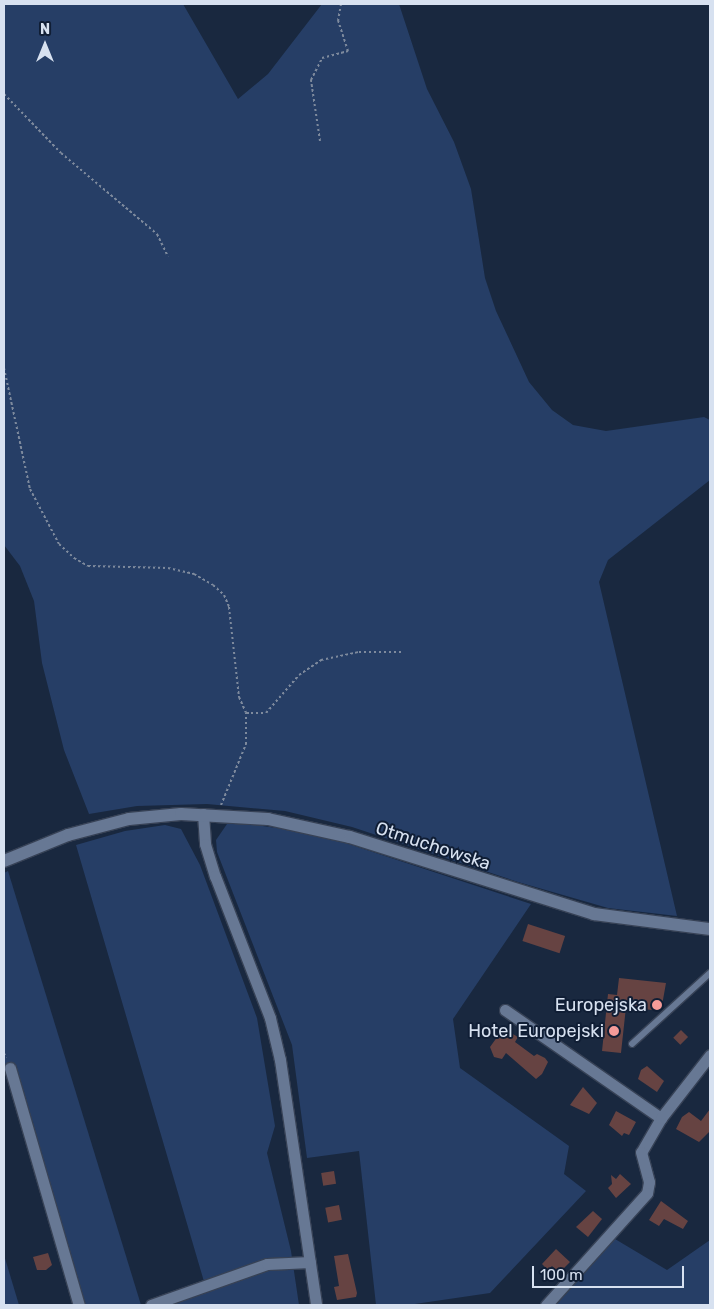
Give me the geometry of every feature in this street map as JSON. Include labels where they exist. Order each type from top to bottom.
[{"type":"main road","name":"Otmuchowska","points":[[4,862],[88,829],[143,817],[204,814],[268,819],[328,831],[594,914],[710,929]]},
{"type":"street","points":[[204,814],[205,844],[212,868],[270,1018],[280,1060],[316,1305]]},
{"type":"street","points":[[505,1010],[661,1118]]},
{"type":"street","points":[[546,1305],[647,1193],[648,1182],[640,1152],[661,1118],[710,1055]]},
{"type":"street","points":[[10,1068],[79,1305]]},
{"type":"street","points":[[151,1305],[267,1264],[310,1262]]},
{"type":"lane","points":[[632,1044],[710,973]]},
{"type":"path","points":[[320,141],[312,80],[322,58],[348,51],[338,21],[341,4]]},
{"type":"path","points":[[4,94],[61,153],[157,234],[168,257]]},
{"type":"path","points":[[4,368],[30,489],[59,544],[74,558],[88,566],[168,568],[194,574],[213,585],[224,595],[228,607],[239,697],[246,713],[246,744],[219,815]]},
{"type":"path","points":[[246,713],[266,714],[299,675],[321,660],[359,652],[404,652]]},
{"type":"shaded area","points":[[4,4],[183,4],[238,99],[268,74],[322,4],[399,4],[427,89],[454,142],[471,189],[485,278],[496,311],[529,382],[552,410],[573,425],[606,431],[704,417],[710,420],[710,480],[608,560],[599,582],[677,916],[608,908],[518,882],[352,827],[285,811],[207,804],[137,806],[89,814],[64,750],[42,663],[34,601],[20,566],[4,545]]},
{"type":"shaded area","points":[[235,822],[318,834],[531,904],[453,1019],[460,1068],[569,1146],[564,1174],[586,1191],[490,1293],[408,1305],[376,1305],[359,1151],[307,1158],[292,1045],[217,852],[216,840],[227,824]]},
{"type":"shaded area","points":[[165,825],[181,829],[200,865],[257,1018],[275,1126],[267,1153],[291,1251],[299,1305],[147,1305],[205,1285],[76,845],[125,831]]},
{"type":"shaded area","points":[[8,871],[141,1305],[79,1305],[4,1060],[4,873]]},
{"type":"shaded area","points":[[615,1239],[667,1270],[710,1240],[710,1305],[556,1305]]},
{"type":"shaded area","points":[[4,1255],[19,1305],[4,1305]]},
{"type":"building","points":[[528,924],[565,936],[560,953],[522,941]]},
{"type":"building","name":"Hotel Europejski","points":[[619,978],[666,983],[661,1011],[626,1007],[621,1053],[602,1051],[608,994],[617,995]]},
{"type":"building","points":[[681,1030],[688,1037],[680,1045],[673,1038]]},
{"type":"building","points":[[500,1033],[508,1038],[511,1033],[518,1037],[515,1042],[534,1056],[537,1054],[545,1058],[548,1062],[542,1074],[536,1079],[506,1053],[502,1059],[494,1057],[490,1047]]},
{"type":"building","points":[[647,1066],[664,1081],[657,1092],[638,1079],[641,1070]]},
{"type":"building","points":[[583,1087],[597,1103],[589,1114],[570,1105]]},
{"type":"building","points":[[710,1109],[710,1131],[699,1142],[676,1129],[682,1117],[689,1112],[701,1121]]},
{"type":"building","points":[[616,1111],[636,1122],[629,1135],[624,1133],[622,1136],[609,1125]]},
{"type":"building","points":[[334,1171],[336,1184],[323,1186],[321,1173]]},
{"type":"building","points":[[620,1174],[631,1184],[616,1198],[608,1188],[612,1184],[611,1175],[616,1179]]},
{"type":"building","points":[[661,1201],[688,1221],[683,1229],[664,1219],[659,1226],[649,1220]]},
{"type":"building","points":[[339,1205],[342,1220],[328,1222],[325,1208]]},
{"type":"building","points":[[593,1211],[602,1219],[588,1237],[576,1227]]},
{"type":"building","points":[[556,1249],[570,1262],[559,1273],[552,1266],[548,1270],[542,1264]]},
{"type":"building","points":[[48,1253],[52,1265],[46,1270],[37,1270],[33,1257]]},
{"type":"building","points":[[348,1254],[357,1293],[356,1297],[337,1300],[334,1287],[339,1286],[334,1256]]},
{"type":"place","name":"Europejska","points":[[657,1005]]},
{"type":"place","name":"Hotel Europejski","points":[[614,1031]]}]
